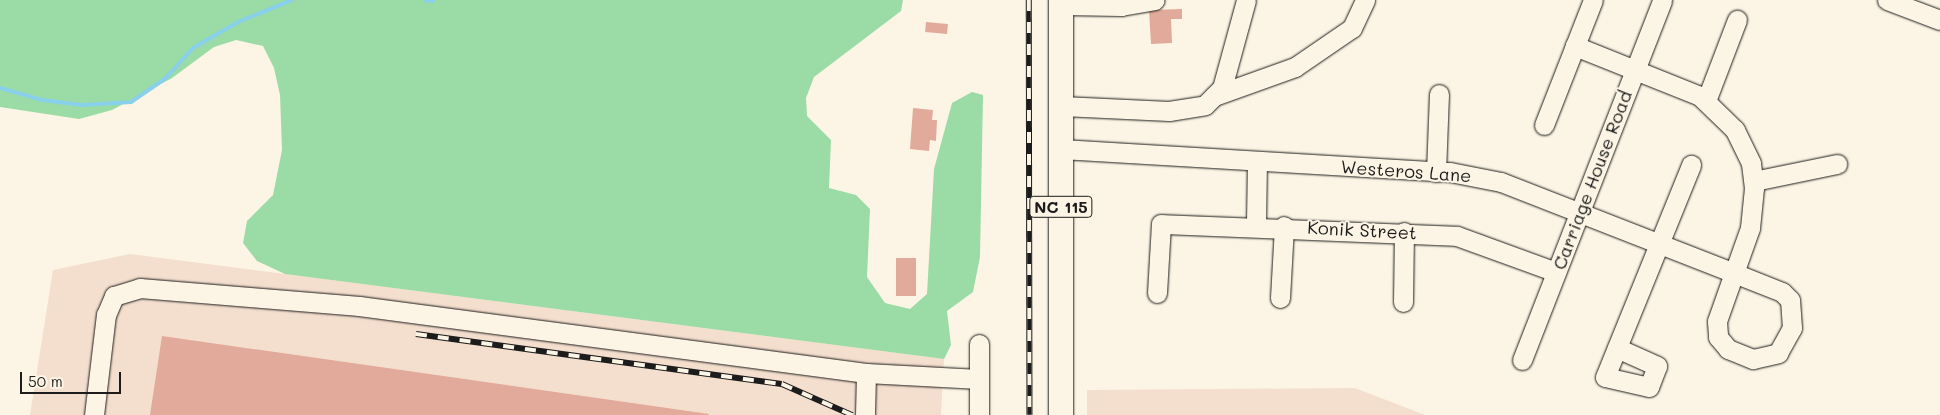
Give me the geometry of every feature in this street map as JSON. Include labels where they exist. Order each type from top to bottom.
[{"type":"main road","name":"NC 115","points":[[1061,415],[1062,3]]},
{"type":"street","points":[[1062,3],[1121,6],[1154,0]]},
{"type":"street","points":[[1062,106],[1169,111],[1205,105],[1222,88],[1246,0]]},
{"type":"street","points":[[1214,96],[1295,67],[1352,28],[1365,0]]},
{"type":"street","points":[[1544,125],[1593,0]]},
{"type":"street","name":"Carriage House Road","points":[[1522,360],[1662,0]]},
{"type":"street","points":[[1889,0],[1940,20]]},
{"type":"street","points":[[1706,101],[1737,20]]},
{"type":"street","points":[[1575,46],[1636,69],[1706,101],[1735,130],[1754,181],[1750,228],[1734,274]]},
{"type":"street","points":[[1436,172],[1439,94]]},
{"type":"street","name":"Westeros Lane","points":[[1061,149],[1436,172],[1501,182],[1782,292],[1790,300],[1792,328],[1786,343],[1770,358],[1744,356],[1728,349],[1718,337],[1717,321],[1734,274]]},
{"type":"street","points":[[1256,224],[1257,161]]},
{"type":"street","points":[[1754,181],[1837,164]]},
{"type":"street","points":[[1618,348],[1692,165]]},
{"type":"street","name":"Konik Street","points":[[1157,293],[1161,224],[1256,224],[1466,237],[1556,272]]},
{"type":"street","points":[[1280,298],[1284,226]]},
{"type":"street","points":[[1402,302],[1404,232]]},
{"type":"street","points":[[94,415],[106,315],[114,296],[140,288],[359,306],[866,373],[979,380]]},
{"type":"street","points":[[979,344],[979,415]]},
{"type":"street","points":[[865,415],[866,373]]},
{"type":"shaded area","points":[[130,254],[944,359],[941,415],[30,415],[53,270]]},
{"type":"shaded area","points":[[1355,388],[1425,415],[1087,415],[1087,390]]},
{"type":"green space","points":[[0,0],[903,0],[901,11],[814,77],[806,98],[807,116],[831,140],[829,188],[856,195],[870,209],[867,277],[885,303],[910,309],[927,294],[934,169],[952,103],[972,92],[983,95],[980,257],[973,292],[947,311],[951,345],[944,359],[285,274],[257,261],[243,243],[247,221],[273,195],[282,150],[280,95],[274,68],[263,46],[236,40],[214,47],[172,78],[112,110],[79,119],[0,107]]},
{"type":"building","points":[[1182,9],[1182,19],[1171,19],[1172,43],[1151,44],[1149,10]]},
{"type":"building","points":[[926,22],[948,24],[947,34],[925,32]]},
{"type":"building","points":[[913,108],[933,110],[932,120],[937,120],[936,141],[930,140],[929,151],[910,149]]},
{"type":"building","points":[[896,258],[916,258],[916,296],[896,296]]},
{"type":"building","points":[[162,336],[709,414],[709,415],[150,415]]},
{"type":"waterway","points":[[0,88],[42,100],[82,105],[131,102],[166,78],[193,48],[238,22],[292,0]]},
{"type":"waterway","points":[[425,0],[433,1]]},
{"type":"railway","points":[[1029,0],[1030,415]]},
{"type":"railway","points":[[416,334],[782,384],[852,415]]}]
